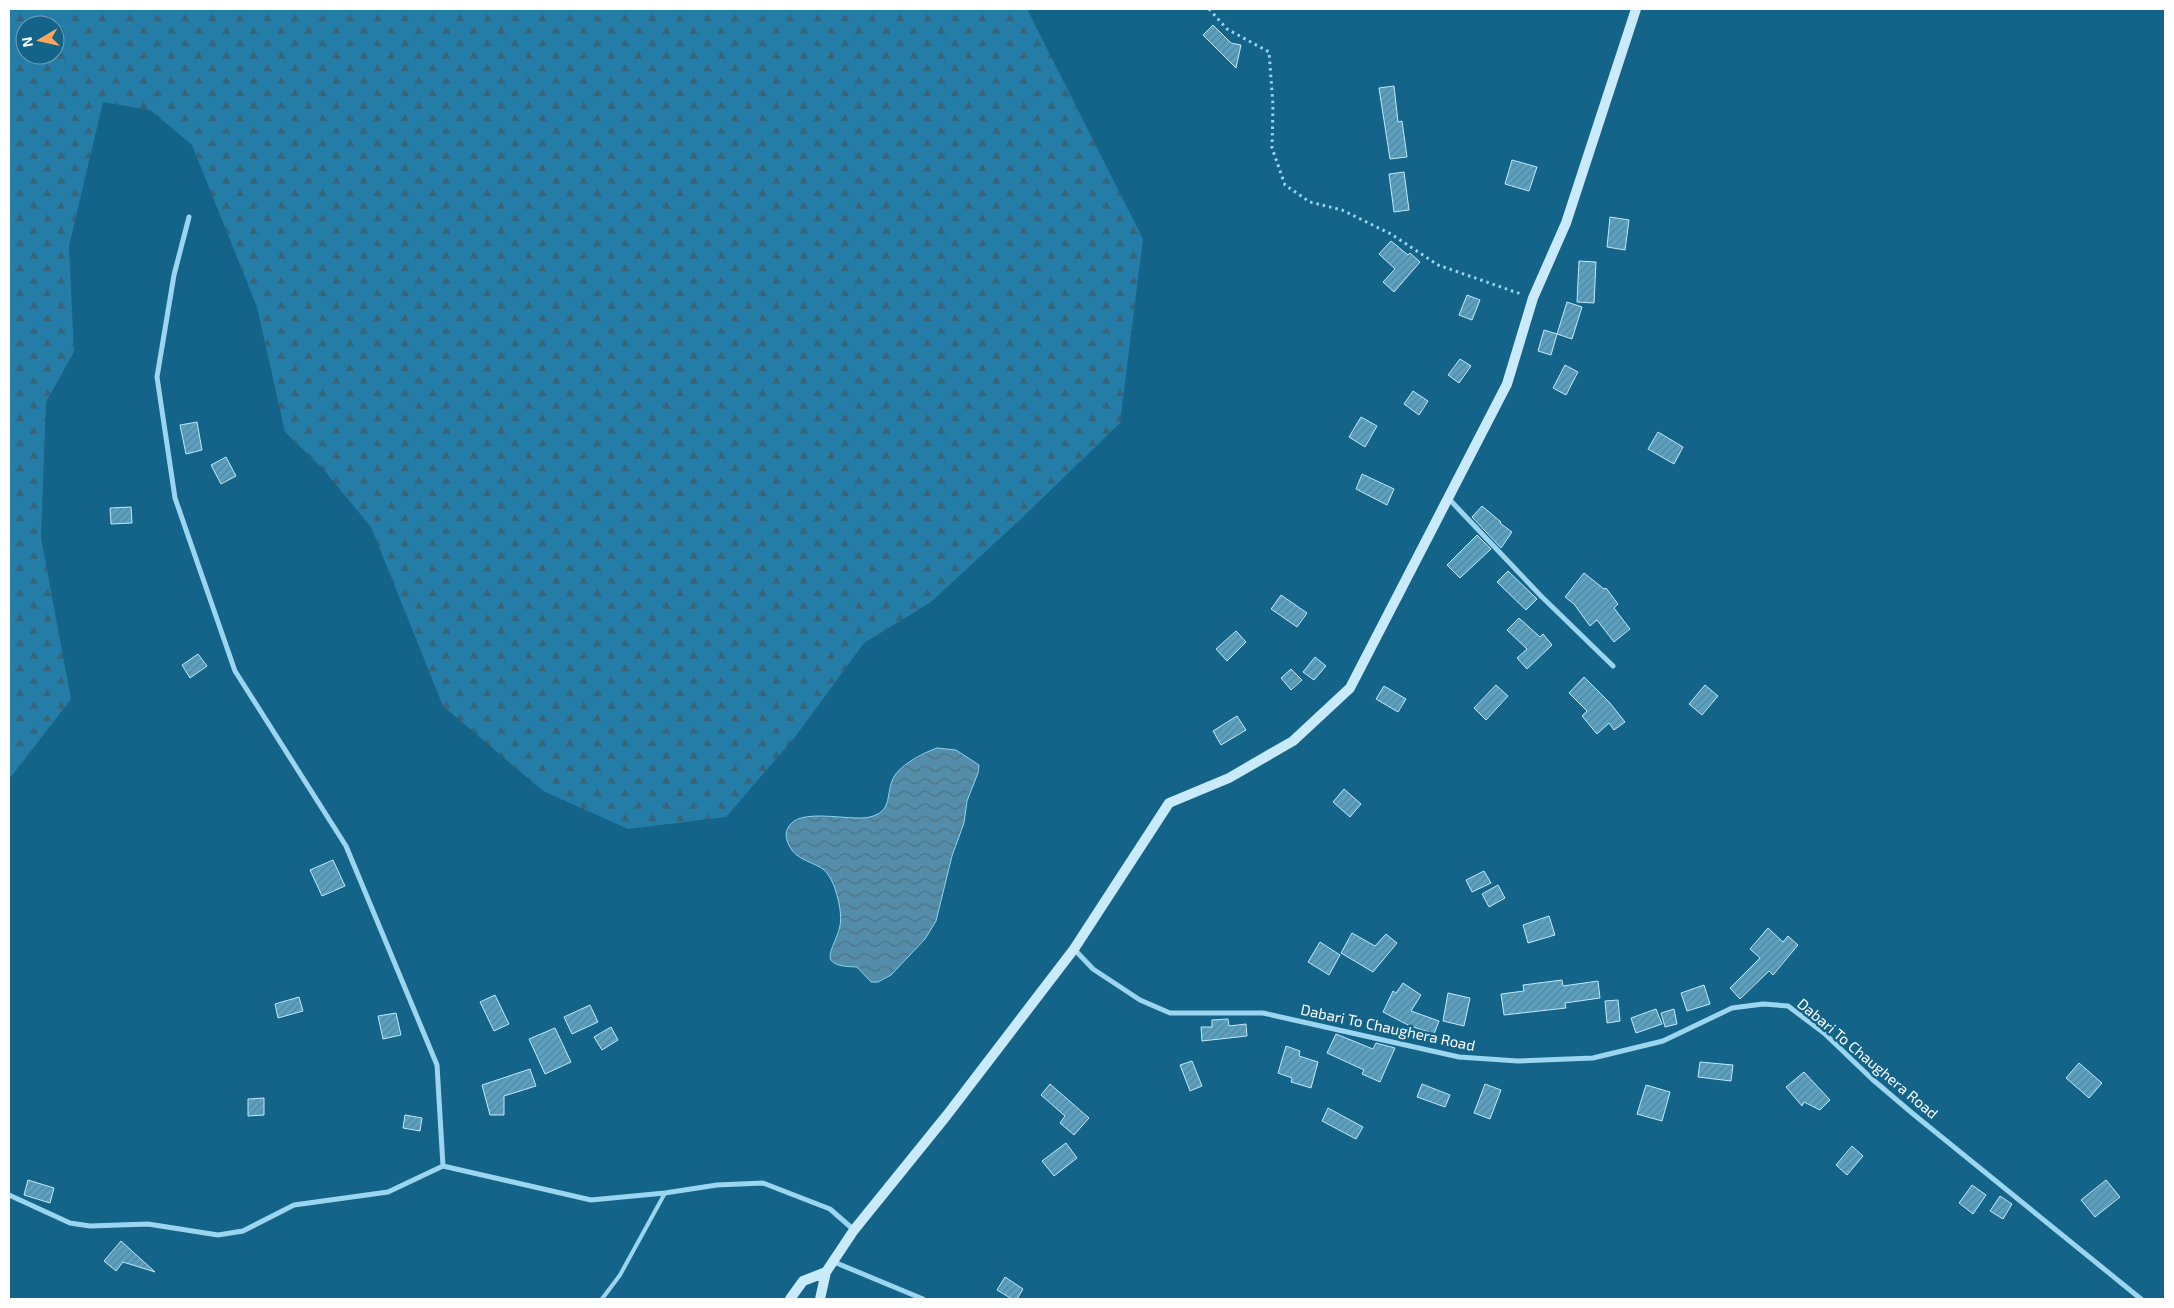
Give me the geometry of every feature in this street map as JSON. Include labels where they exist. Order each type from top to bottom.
[{"type":"main road","points":[[820,1299],[826,1272],[854,1230],[947,1115],[1074,949],[1169,803],[1229,778],[1293,741],[1350,688],[1507,384],[1533,298],[1566,223],[1636,9]]},
{"type":"main road","points":[[790,1299],[803,1281],[826,1272]]},
{"type":"street","points":[[189,217],[174,275],[157,377],[175,498],[235,671],[346,846],[437,1065],[443,1166]]},
{"type":"street","points":[[1449,499],[1541,596],[1613,666]]},
{"type":"street","name":"Dabari To Chaughera Road","points":[[1074,949],[1093,969],[1140,1000],[1170,1013],[1263,1013],[1459,1057],[1518,1061],[1593,1058],[1663,1041],[1732,1008],[1763,1004],[1788,1006],[1824,1034],[1912,1113],[2141,1299]]},
{"type":"street","points":[[9,1195],[76,1224],[90,1226],[148,1224],[218,1235],[243,1231],[294,1205],[388,1192],[443,1166],[591,1200],[665,1193],[718,1185],[763,1183],[830,1209],[854,1230]]},
{"type":"street","points":[[834,1262],[923,1299]]},
{"type":"lane","points":[[602,1299],[620,1275],[665,1193]]},
{"type":"path","points":[[1208,9],[1228,29],[1269,52],[1273,105],[1272,148],[1285,186],[1310,202],[1342,210],[1391,234],[1438,265],[1533,298]]},
{"type":"green space","points":[[9,9],[1027,9],[1143,239],[1120,423],[931,602],[864,643],[795,737],[726,817],[628,829],[543,791],[443,706],[371,527],[323,469],[285,432],[257,307],[192,145],[150,110],[103,102],[69,246],[74,352],[46,402],[41,538],[71,699],[11,777],[9,777]]},
{"type":"water","points":[[937,748],[956,750],[979,765],[978,773],[967,801],[964,823],[952,856],[936,921],[925,939],[891,975],[878,982],[871,982],[857,967],[835,964],[831,960],[831,950],[841,922],[840,909],[833,883],[823,869],[794,853],[788,843],[786,832],[794,821],[802,818],[825,816],[861,818],[877,814],[882,811],[887,803],[892,781],[899,770],[918,757]]},
{"type":"building","points":[[1213,25],[1231,43],[1241,45],[1236,68],[1203,35]]},
{"type":"building","points":[[1394,86],[1398,122],[1402,121],[1407,157],[1390,159],[1379,88]]},
{"type":"building","points":[[1512,160],[1537,167],[1529,191],[1505,184]]},
{"type":"building","points":[[1404,172],[1409,210],[1394,212],[1389,174]]},
{"type":"building","points":[[1610,217],[1629,220],[1625,250],[1607,247]]},
{"type":"building","points":[[1391,241],[1420,262],[1394,292],[1383,282],[1395,269],[1379,254]]},
{"type":"building","points":[[1579,261],[1596,262],[1594,303],[1577,302]]},
{"type":"building","points":[[1467,295],[1480,300],[1472,320],[1459,315]]},
{"type":"building","points":[[1567,302],[1582,307],[1572,339],[1557,334]]},
{"type":"building","points":[[1544,330],[1557,334],[1551,355],[1538,351]]},
{"type":"building","points":[[1460,359],[1471,366],[1459,383],[1448,375]]},
{"type":"building","points":[[1565,365],[1578,372],[1566,395],[1553,388]]},
{"type":"building","points":[[1413,391],[1428,401],[1419,415],[1404,404]]},
{"type":"building","points":[[1361,417],[1377,426],[1365,447],[1349,437]]},
{"type":"building","points":[[197,422],[202,450],[186,454],[180,425]]},
{"type":"building","points":[[1658,432],[1683,447],[1674,464],[1648,449]]},
{"type":"building","points":[[226,457],[236,476],[221,484],[211,465]]},
{"type":"building","points":[[1362,474],[1394,489],[1387,505],[1356,489]]},
{"type":"building","points":[[1482,506],[1512,532],[1501,548],[1472,517]]},
{"type":"building","points":[[131,507],[132,523],[111,524],[110,508]]},
{"type":"building","points":[[1477,535],[1491,549],[1460,578],[1447,565]]},
{"type":"building","points":[[1508,571],[1537,599],[1526,610],[1497,582]]},
{"type":"building","points":[[1584,573],[1604,589],[1606,588],[1618,604],[1614,608],[1630,629],[1614,642],[1597,620],[1590,626],[1574,604],[1565,597]]},
{"type":"building","points":[[1281,595],[1307,613],[1297,627],[1271,609]]},
{"type":"building","points":[[1519,618],[1540,637],[1543,634],[1552,645],[1527,669],[1517,658],[1527,649],[1507,630]]},
{"type":"building","points":[[1236,631],[1246,642],[1227,661],[1216,649]]},
{"type":"building","points":[[198,654],[207,666],[190,678],[182,665]]},
{"type":"building","points":[[1315,657],[1326,666],[1314,680],[1303,672]]},
{"type":"building","points":[[1291,669],[1302,680],[1291,690],[1281,678]]},
{"type":"building","points":[[1584,677],[1610,703],[1625,722],[1614,730],[1609,723],[1597,734],[1582,716],[1587,711],[1569,693]]},
{"type":"building","points":[[1496,685],[1508,696],[1486,720],[1474,708]]},
{"type":"building","points":[[1705,685],[1718,696],[1702,715],[1689,704]]},
{"type":"building","points":[[1384,686],[1406,699],[1398,712],[1376,699]]},
{"type":"building","points":[[1237,716],[1246,730],[1221,745],[1213,731]]},
{"type":"building","points":[[1344,789],[1361,804],[1350,817],[1333,802]]},
{"type":"building","points":[[333,860],[345,886],[322,896],[310,870]]},
{"type":"building","points":[[1484,871],[1491,883],[1472,892],[1466,880]]},
{"type":"building","points":[[1498,885],[1505,898],[1489,907],[1482,894]]},
{"type":"building","points":[[1549,916],[1555,935],[1528,943],[1523,925]]},
{"type":"building","points":[[1768,928],[1783,942],[1788,936],[1798,945],[1773,975],[1769,971],[1740,999],[1730,988],[1760,958],[1750,949]]},
{"type":"building","points":[[1352,933],[1375,946],[1386,934],[1397,943],[1373,972],[1341,953]]},
{"type":"building","points":[[1320,942],[1340,955],[1329,975],[1308,962]]},
{"type":"building","points":[[1562,980],[1563,986],[1598,981],[1600,998],[1565,1003],[1566,1008],[1504,1015],[1501,994],[1524,991],[1523,985]]},
{"type":"building","points":[[1403,983],[1421,995],[1411,1011],[1439,1021],[1434,1034],[1408,1025],[1383,1012],[1393,991],[1396,993]]},
{"type":"building","points":[[1704,985],[1710,1004],[1687,1011],[1681,993]]},
{"type":"building","points":[[1448,993],[1470,998],[1464,1026],[1443,1021]]},
{"type":"building","points":[[495,995],[509,1024],[494,1031],[480,1002]]},
{"type":"building","points":[[299,997],[303,1011],[278,1018],[275,1004]]},
{"type":"building","points":[[1618,1000],[1620,1021],[1607,1023],[1605,1001]]},
{"type":"building","points":[[590,1005],[598,1022],[572,1034],[564,1017]]},
{"type":"building","points":[[1656,1009],[1662,1024],[1636,1033],[1631,1018]]},
{"type":"building","points":[[1674,1009],[1677,1024],[1665,1027],[1661,1013]]},
{"type":"building","points":[[396,1013],[401,1035],[383,1039],[378,1016]]},
{"type":"building","points":[[1228,1019],[1229,1026],[1246,1024],[1247,1036],[1202,1041],[1201,1027],[1212,1027],[1212,1020]]},
{"type":"building","points":[[611,1027],[618,1040],[602,1050],[594,1037]]},
{"type":"building","points":[[555,1028],[571,1062],[545,1074],[529,1039]]},
{"type":"building","points":[[1336,1034],[1373,1049],[1376,1043],[1395,1048],[1380,1082],[1362,1074],[1364,1070],[1327,1053]]},
{"type":"building","points":[[1286,1046],[1300,1051],[1299,1056],[1318,1062],[1311,1088],[1291,1082],[1292,1078],[1278,1073]]},
{"type":"building","points":[[1192,1061],[1202,1086],[1190,1091],[1180,1065]]},
{"type":"building","points":[[1700,1062],[1733,1065],[1731,1081],[1698,1077]]},
{"type":"building","points":[[2079,1063],[2102,1083],[2089,1098],[2066,1078]]},
{"type":"building","points":[[530,1069],[536,1086],[504,1096],[504,1115],[490,1115],[482,1085]]},
{"type":"building","points":[[1804,1072],[1830,1100],[1820,1110],[1804,1102],[1802,1106],[1786,1087]]},
{"type":"building","points":[[1050,1084],[1089,1118],[1074,1135],[1060,1123],[1065,1116],[1041,1095]]},
{"type":"building","points":[[1422,1084],[1450,1095],[1445,1107],[1417,1097]]},
{"type":"building","points":[[1485,1084],[1501,1090],[1490,1119],[1474,1113]]},
{"type":"building","points":[[1646,1085],[1670,1092],[1662,1121],[1637,1114]]},
{"type":"building","points":[[264,1098],[264,1115],[248,1116],[248,1099]]},
{"type":"building","points":[[1328,1108],[1363,1127],[1356,1139],[1322,1121]]},
{"type":"building","points":[[405,1115],[422,1118],[420,1131],[403,1128]]},
{"type":"building","points":[[1066,1143],[1077,1158],[1054,1176],[1042,1161]]},
{"type":"building","points":[[1852,1146],[1863,1156],[1847,1175],[1836,1165]]},
{"type":"building","points":[[28,1180],[54,1188],[50,1203],[24,1195]]},
{"type":"building","points":[[2106,1180],[2120,1197],[2095,1217],[2081,1200]]},
{"type":"building","points":[[1972,1185],[1986,1195],[1973,1214],[1959,1203]]},
{"type":"building","points":[[2000,1196],[2012,1204],[2003,1219],[1990,1211]]},
{"type":"building","points":[[121,1241],[155,1272],[123,1262],[116,1271],[104,1261]]},
{"type":"building","points":[[1005,1277],[1023,1289],[1017,1299],[1012,1299],[997,1290]]}]
